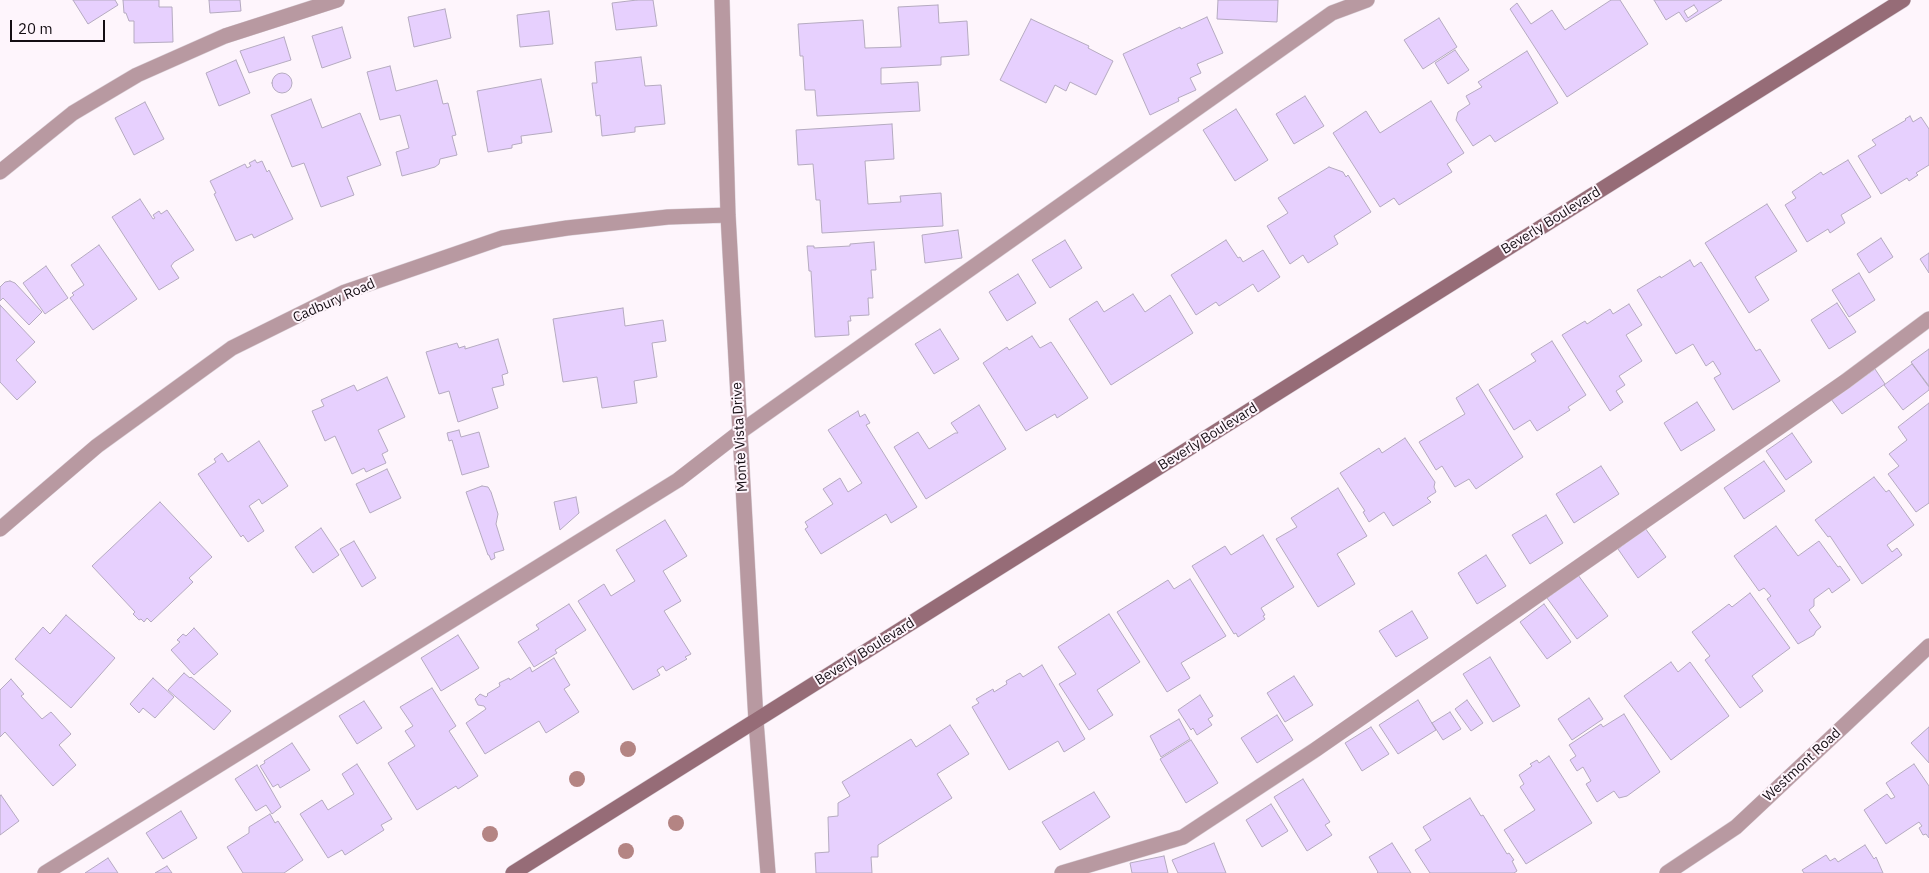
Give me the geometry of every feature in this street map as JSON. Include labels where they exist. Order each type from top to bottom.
[{"type":"main road","name":"Beverly Boulevard","points":[[513,873],[1903,0]]},
{"type":"street","points":[[0,172],[73,113],[137,75],[225,36],[337,0]]},
{"type":"street","name":"Monte Vista Drive","points":[[722,0],[728,215],[756,721],[768,873]]},
{"type":"street","points":[[45,873],[678,480],[740,432],[1332,13],[1367,0]]},
{"type":"street","name":"Cadbury Road","points":[[0,529],[97,446],[232,348],[345,292],[502,238],[567,228],[668,217],[728,215]]},
{"type":"street","points":[[1062,873],[1183,837],[1315,750],[1846,382],[1929,319]]},
{"type":"street","name":"Westmont Road","points":[[1667,873],[1736,827],[1929,646]]},
{"type":"building","points":[[73,0],[115,0],[118,5],[88,24]]},
{"type":"building","points":[[123,0],[159,0],[159,7],[172,7],[173,42],[134,43],[134,21],[129,21],[126,13],[124,13]]},
{"type":"building","points":[[209,0],[240,0],[241,11],[210,13]]},
{"type":"building","points":[[653,0],[657,26],[616,30],[612,3]]},
{"type":"building","points":[[1218,0],[1278,0],[1277,22],[1217,19]]},
{"type":"building","points":[[1611,0],[1620,0],[1648,44],[1567,97],[1510,9],[1517,3],[1531,24],[1552,10],[1565,30]]},
{"type":"building","points":[[1654,0],[1722,0],[1686,22],[1679,12],[1666,20]],"holes":[[[1694,5],[1698,11],[1688,18],[1684,11]]]},
{"type":"building","points":[[938,5],[939,23],[967,21],[969,55],[941,57],[941,65],[881,68],[881,84],[918,82],[920,111],[817,116],[815,90],[805,90],[803,56],[800,56],[798,24],[863,20],[865,48],[901,47],[898,7]]},
{"type":"building","points":[[445,9],[451,38],[414,47],[408,17]]},
{"type":"building","points":[[549,11],[553,44],[520,47],[517,15]]},
{"type":"building","points":[[1207,17],[1223,53],[1197,64],[1201,73],[1190,78],[1196,90],[1178,98],[1179,101],[1150,115],[1123,54],[1180,27],[1181,29]]},
{"type":"building","points":[[1439,18],[1457,47],[1423,69],[1404,40]]},
{"type":"building","points":[[1031,19],[1089,46],[1088,48],[1113,61],[1096,95],[1070,82],[1066,91],[1055,85],[1046,103],[1000,80]]},
{"type":"building","points":[[342,27],[351,58],[322,68],[312,36]]},
{"type":"building","points":[[284,37],[291,60],[249,73],[240,51]]},
{"type":"building","points":[[1455,50],[1469,70],[1448,84],[1435,63]]},
{"type":"building","points":[[1527,51],[1558,103],[1495,142],[1490,135],[1473,146],[1456,120],[1458,112],[1470,104],[1466,96],[1482,87],[1478,82]]},
{"type":"building","points":[[641,57],[645,86],[661,85],[665,124],[635,127],[635,132],[602,136],[600,115],[596,116],[592,83],[597,83],[595,62]]},
{"type":"building","points":[[236,60],[250,93],[219,106],[206,73]]},
{"type":"building","points":[[390,66],[396,91],[437,80],[443,104],[448,103],[456,135],[452,136],[457,155],[440,159],[439,164],[435,167],[402,176],[396,152],[409,148],[400,115],[380,120],[367,72]]},
{"type":"building","points":[[282,73],[289,76],[292,83],[289,90],[282,93],[275,90],[272,83],[275,76]]},
{"type":"building","points":[[541,79],[552,132],[521,136],[522,143],[512,145],[512,148],[488,152],[477,91]]},
{"type":"building","points":[[1305,96],[1324,126],[1294,144],[1276,114]]},
{"type":"building","points":[[311,99],[322,128],[360,113],[381,165],[347,177],[354,195],[321,207],[304,163],[292,167],[271,115]]},
{"type":"building","points":[[1431,101],[1464,153],[1447,164],[1452,172],[1399,205],[1394,198],[1380,207],[1333,133],[1366,111],[1380,133]]},
{"type":"building","points":[[145,102],[164,139],[134,155],[115,118]]},
{"type":"building","points":[[1236,109],[1268,160],[1235,181],[1203,130]]},
{"type":"building","points":[[1910,116],[1913,122],[1921,117],[1929,129],[1929,165],[1916,173],[1918,175],[1909,181],[1907,178],[1881,194],[1858,156],[1876,145],[1872,140]]},
{"type":"building","points":[[892,124],[894,159],[865,161],[868,204],[901,202],[900,196],[941,193],[943,226],[822,233],[820,200],[816,200],[813,164],[798,165],[796,130]]},
{"type":"building","points":[[255,160],[257,163],[262,161],[267,172],[269,170],[293,219],[254,238],[252,234],[236,241],[210,181],[245,164],[247,168],[251,166],[249,163]]},
{"type":"building","points":[[1848,160],[1871,197],[1841,215],[1845,223],[1830,233],[1828,229],[1807,242],[1785,205],[1796,198],[1792,192],[1821,172],[1823,175]]},
{"type":"building","points":[[1329,167],[1343,172],[1346,177],[1348,175],[1371,212],[1334,236],[1338,244],[1308,263],[1303,255],[1290,264],[1267,226],[1288,213],[1278,198]]},
{"type":"building","points":[[140,199],[153,219],[155,218],[153,215],[159,211],[161,214],[167,210],[194,250],[174,262],[171,266],[179,278],[159,290],[112,217]]},
{"type":"building","points":[[1767,204],[1797,251],[1755,277],[1769,300],[1749,313],[1705,243]]},
{"type":"building","points":[[958,230],[962,258],[925,263],[922,235]]},
{"type":"building","points":[[1881,238],[1893,257],[1869,273],[1857,254]]},
{"type":"building","points":[[1065,240],[1082,268],[1050,288],[1032,260]]},
{"type":"building","points":[[1226,240],[1238,258],[1240,257],[1243,262],[1263,250],[1280,277],[1258,292],[1253,284],[1219,306],[1216,302],[1196,315],[1171,275]]},
{"type":"building","points":[[874,242],[876,270],[871,270],[873,298],[868,298],[869,315],[850,316],[851,321],[848,321],[849,335],[815,337],[811,271],[809,271],[807,246],[814,246],[814,248],[850,246],[850,244]]},
{"type":"building","points":[[99,245],[137,299],[93,330],[70,298],[74,295],[72,293],[84,285],[71,265]]},
{"type":"building","points":[[1929,253],[1929,273],[1920,259]]},
{"type":"building","points":[[1690,260],[1694,267],[1701,262],[1756,351],[1760,349],[1780,381],[1733,410],[1714,378],[1721,374],[1713,361],[1706,366],[1693,344],[1676,354],[1637,290]]},
{"type":"building","points":[[46,266],[68,298],[45,314],[23,283]]},
{"type":"building","points":[[1859,273],[1875,300],[1849,317],[1832,290]]},
{"type":"building","points":[[1018,274],[1036,303],[1007,321],[989,292]]},
{"type":"building","points":[[5,282],[15,283],[42,312],[29,325],[3,298],[0,301],[0,287]]},
{"type":"building","points":[[1133,294],[1145,312],[1170,295],[1193,333],[1111,385],[1069,319],[1097,301],[1104,312]]},
{"type":"building","points":[[1837,303],[1856,332],[1829,349],[1811,320]]},
{"type":"building","points":[[1629,304],[1642,325],[1626,335],[1642,361],[1619,376],[1625,385],[1616,391],[1623,402],[1610,411],[1562,335],[1585,321],[1587,324],[1610,309],[1613,314]]},
{"type":"building","points":[[0,305],[35,342],[16,360],[36,382],[17,400],[0,382]]},
{"type":"building","points":[[623,308],[625,326],[663,320],[666,341],[652,343],[657,377],[634,381],[637,403],[602,408],[597,377],[563,382],[553,319]]},
{"type":"building","points":[[940,329],[959,359],[934,374],[915,344]]},
{"type":"building","points":[[1032,336],[1040,348],[1051,342],[1088,398],[1057,418],[1055,414],[1026,431],[983,363],[1007,347],[1009,350]]},
{"type":"building","points":[[498,339],[508,373],[502,375],[504,385],[492,388],[498,408],[458,422],[449,391],[439,394],[426,352],[457,343],[459,348],[465,346],[465,349]]},
{"type":"building","points":[[1552,341],[1586,395],[1568,407],[1570,410],[1537,431],[1530,420],[1514,430],[1489,390],[1536,361],[1531,354]]},
{"type":"building","points":[[1929,349],[1929,386],[1911,362]]},
{"type":"building","points":[[1912,364],[1929,387],[1929,390],[1903,410],[1884,385]]},
{"type":"building","points":[[1875,369],[1885,384],[1842,414],[1831,399]]},
{"type":"building","points":[[387,377],[405,417],[378,430],[388,451],[382,454],[386,463],[366,472],[364,468],[352,474],[335,436],[325,441],[312,411],[324,406],[321,400],[354,385],[357,391]]},
{"type":"building","points":[[1478,384],[1523,457],[1476,489],[1469,479],[1455,487],[1442,466],[1436,470],[1419,442],[1465,414],[1456,398]]},
{"type":"building","points":[[1697,402],[1715,430],[1681,451],[1664,423]]},
{"type":"building","points":[[1929,403],[1929,503],[1916,512],[1888,474],[1899,466],[1889,454],[1907,440],[1898,427]]},
{"type":"building","points":[[979,405],[1006,449],[926,499],[894,447],[918,432],[929,449],[958,433],[951,423]]},
{"type":"building","points":[[858,411],[860,417],[865,414],[870,423],[866,425],[917,507],[891,523],[886,514],[821,554],[805,529],[808,527],[805,522],[833,504],[823,489],[840,478],[848,492],[862,483],[828,430]]},
{"type":"building","points":[[459,430],[461,437],[479,432],[489,467],[462,475],[452,440],[449,441],[447,433]]},
{"type":"building","points":[[1792,433],[1812,462],[1786,480],[1766,451]]},
{"type":"building","points":[[1405,438],[1435,482],[1436,492],[1427,498],[1431,502],[1393,526],[1384,512],[1369,522],[1363,512],[1365,511],[1340,473],[1379,448],[1382,453]]},
{"type":"building","points":[[259,441],[288,486],[262,504],[259,499],[249,506],[264,531],[248,542],[243,535],[241,537],[198,474],[216,462],[214,459],[222,453],[228,462]]},
{"type":"building","points":[[1764,461],[1785,491],[1744,519],[1724,488]]},
{"type":"building","points":[[1601,466],[1619,494],[1574,523],[1556,494]]},
{"type":"building","points":[[387,469],[401,498],[370,513],[356,484]]},
{"type":"building","points":[[1874,477],[1886,492],[1889,490],[1914,525],[1887,545],[1892,552],[1897,548],[1902,555],[1862,584],[1830,536],[1828,537],[1815,520]]},
{"type":"building","points":[[482,486],[488,487],[491,492],[498,514],[496,524],[504,550],[494,553],[495,558],[491,560],[466,492]]},
{"type":"building","points":[[1338,488],[1367,536],[1337,554],[1355,584],[1318,607],[1276,539],[1297,527],[1291,518]]},
{"type":"building","points":[[576,497],[579,513],[560,530],[554,502]]},
{"type":"building","points":[[160,502],[212,557],[189,578],[193,582],[151,622],[147,618],[144,622],[133,614],[135,612],[92,566]]},
{"type":"building","points":[[1546,515],[1563,543],[1530,564],[1512,535]]},
{"type":"building","points":[[665,520],[687,556],[663,571],[681,601],[664,611],[691,654],[685,657],[687,659],[666,671],[663,666],[657,670],[660,675],[633,690],[578,601],[604,584],[611,596],[635,581],[616,550]]},
{"type":"building","points":[[1776,526],[1798,556],[1819,541],[1850,580],[1832,593],[1829,588],[1814,599],[1814,606],[1809,610],[1821,627],[1814,635],[1798,644],[1767,599],[1771,596],[1764,588],[1759,591],[1734,556]]},
{"type":"building","points":[[321,528],[339,555],[313,573],[295,547]]},
{"type":"building","points":[[1645,528],[1666,557],[1638,578],[1618,549]]},
{"type":"building","points":[[1263,535],[1294,587],[1261,608],[1265,619],[1238,637],[1236,633],[1234,634],[1192,566],[1225,546],[1231,555]]},
{"type":"building","points":[[354,541],[376,578],[362,587],[340,549]]},
{"type":"building","points":[[1486,555],[1506,586],[1477,604],[1458,573]]},
{"type":"building","points":[[1578,575],[1608,616],[1577,639],[1547,598]]},
{"type":"building","points":[[1190,579],[1226,636],[1181,663],[1190,678],[1167,692],[1117,612],[1168,580],[1174,589]]},
{"type":"building","points":[[1750,593],[1790,648],[1752,676],[1763,691],[1740,708],[1705,660],[1710,656],[1692,632],[1729,604],[1732,607]]},
{"type":"building","points":[[569,604],[586,630],[555,650],[557,653],[534,667],[518,642],[539,629],[536,625]]},
{"type":"building","points":[[1544,604],[1571,642],[1547,659],[1520,622]]},
{"type":"building","points":[[1412,611],[1428,638],[1396,657],[1379,631]]},
{"type":"building","points":[[1109,614],[1140,662],[1097,690],[1113,715],[1089,730],[1059,684],[1076,674],[1058,647]]},
{"type":"building","points":[[66,615],[115,658],[71,708],[15,659],[43,627],[50,634]]},
{"type":"building","points":[[194,628],[218,654],[194,675],[171,650],[180,642],[177,640],[183,634],[186,636]]},
{"type":"building","points":[[458,635],[479,668],[441,691],[421,658]]},
{"type":"building","points":[[1490,657],[1520,706],[1493,722],[1463,674]]},
{"type":"building","points":[[554,658],[570,685],[564,689],[579,712],[546,733],[539,721],[485,754],[466,723],[486,709],[484,706],[478,705],[475,699],[480,694],[486,697],[487,694],[500,686],[499,683],[509,678],[510,680],[530,667],[532,672]]},
{"type":"building","points":[[1671,662],[1678,672],[1690,662],[1729,716],[1671,760],[1624,696]]},
{"type":"building","points":[[1042,665],[1085,739],[1064,752],[1058,741],[1009,770],[972,707],[979,703],[976,699],[993,689],[994,692],[1007,684],[1006,681],[1020,673],[1023,677]]},
{"type":"building","points":[[184,673],[231,711],[214,730],[168,690]]},
{"type":"building","points":[[1294,676],[1313,705],[1285,722],[1267,693]]},
{"type":"building","points":[[153,678],[174,697],[155,718],[143,708],[139,713],[130,704]]},
{"type":"building","points":[[11,679],[24,694],[21,696],[42,719],[51,712],[71,734],[59,745],[76,765],[53,786],[5,732],[0,737],[0,690]]},
{"type":"building","points":[[432,688],[456,726],[449,731],[478,776],[458,789],[456,786],[417,810],[388,763],[415,746],[405,731],[413,726],[400,707]]},
{"type":"building","points":[[1200,695],[1213,716],[1208,719],[1212,725],[1197,735],[1193,728],[1191,730],[1178,710]]},
{"type":"building","points":[[1589,698],[1603,719],[1572,740],[1558,719]]},
{"type":"building","points":[[1418,700],[1436,730],[1398,754],[1379,725]]},
{"type":"building","points":[[1467,700],[1483,723],[1471,731],[1455,709]]},
{"type":"building","points":[[364,701],[382,728],[357,744],[339,716]]},
{"type":"building","points":[[1450,712],[1461,729],[1443,740],[1432,723]]},
{"type":"building","points":[[1624,714],[1660,772],[1627,796],[1619,798],[1614,791],[1597,802],[1586,784],[1591,781],[1583,767],[1577,771],[1570,760],[1576,756],[1569,745],[1601,724],[1603,727]]},
{"type":"building","points":[[1277,715],[1293,740],[1257,763],[1241,738]]},
{"type":"building","points":[[1179,719],[1190,739],[1161,757],[1150,736]]},
{"type":"building","points":[[950,725],[969,754],[937,774],[952,798],[878,845],[878,857],[871,857],[872,873],[816,873],[815,853],[829,852],[828,817],[838,816],[838,803],[850,796],[842,782],[911,739],[916,747]]},
{"type":"building","points":[[1371,727],[1389,754],[1362,771],[1345,743]]},
{"type":"building","points":[[1929,727],[1929,763],[1911,743]]},
{"type":"building","points":[[1191,740],[1218,783],[1186,803],[1160,759]]},
{"type":"building","points":[[292,743],[310,770],[280,788],[278,784],[273,787],[260,766],[265,763],[264,761]]},
{"type":"building","points":[[1549,756],[1592,823],[1526,864],[1504,830],[1535,810],[1520,787],[1524,784],[1519,775],[1532,766],[1530,764],[1537,760],[1539,763]]},
{"type":"building","points":[[357,764],[392,819],[381,825],[384,830],[345,855],[342,850],[328,858],[300,814],[322,800],[328,810],[354,794],[342,774]]},
{"type":"building","points":[[1914,764],[1929,786],[1929,838],[1926,834],[1923,835],[1919,828],[1922,826],[1919,822],[1886,844],[1864,810],[1887,794],[1891,799],[1895,797],[1886,783]]},
{"type":"building","points":[[257,765],[281,807],[272,814],[266,805],[256,811],[235,779]]},
{"type":"building","points":[[1303,779],[1330,822],[1325,825],[1332,835],[1307,851],[1274,797]]},
{"type":"building","points":[[1094,792],[1110,817],[1060,850],[1042,822]]},
{"type":"building","points":[[0,796],[19,821],[0,835]]},
{"type":"building","points":[[1470,798],[1507,854],[1509,853],[1514,860],[1512,861],[1517,871],[1514,873],[1430,873],[1415,850],[1431,840],[1423,827]]},
{"type":"building","points":[[1271,804],[1288,831],[1262,847],[1246,820]]},
{"type":"building","points":[[181,811],[197,838],[163,859],[146,833]]},
{"type":"building","points":[[270,814],[275,823],[278,821],[303,860],[284,873],[243,873],[227,847],[249,833],[249,827]]},
{"type":"building","points":[[1214,843],[1226,873],[1178,873],[1172,860]]},
{"type":"building","points":[[1392,843],[1411,873],[1377,873],[1369,857]]},
{"type":"building","points":[[1865,845],[1874,859],[1876,857],[1883,873],[1804,873],[1802,870],[1826,855],[1830,861],[1835,858],[1838,862]]},
{"type":"building","points":[[1164,856],[1168,873],[1132,873],[1130,863]]},
{"type":"building","points":[[108,858],[118,873],[85,873]]},
{"type":"building","points":[[167,866],[172,873],[155,873]]}]
